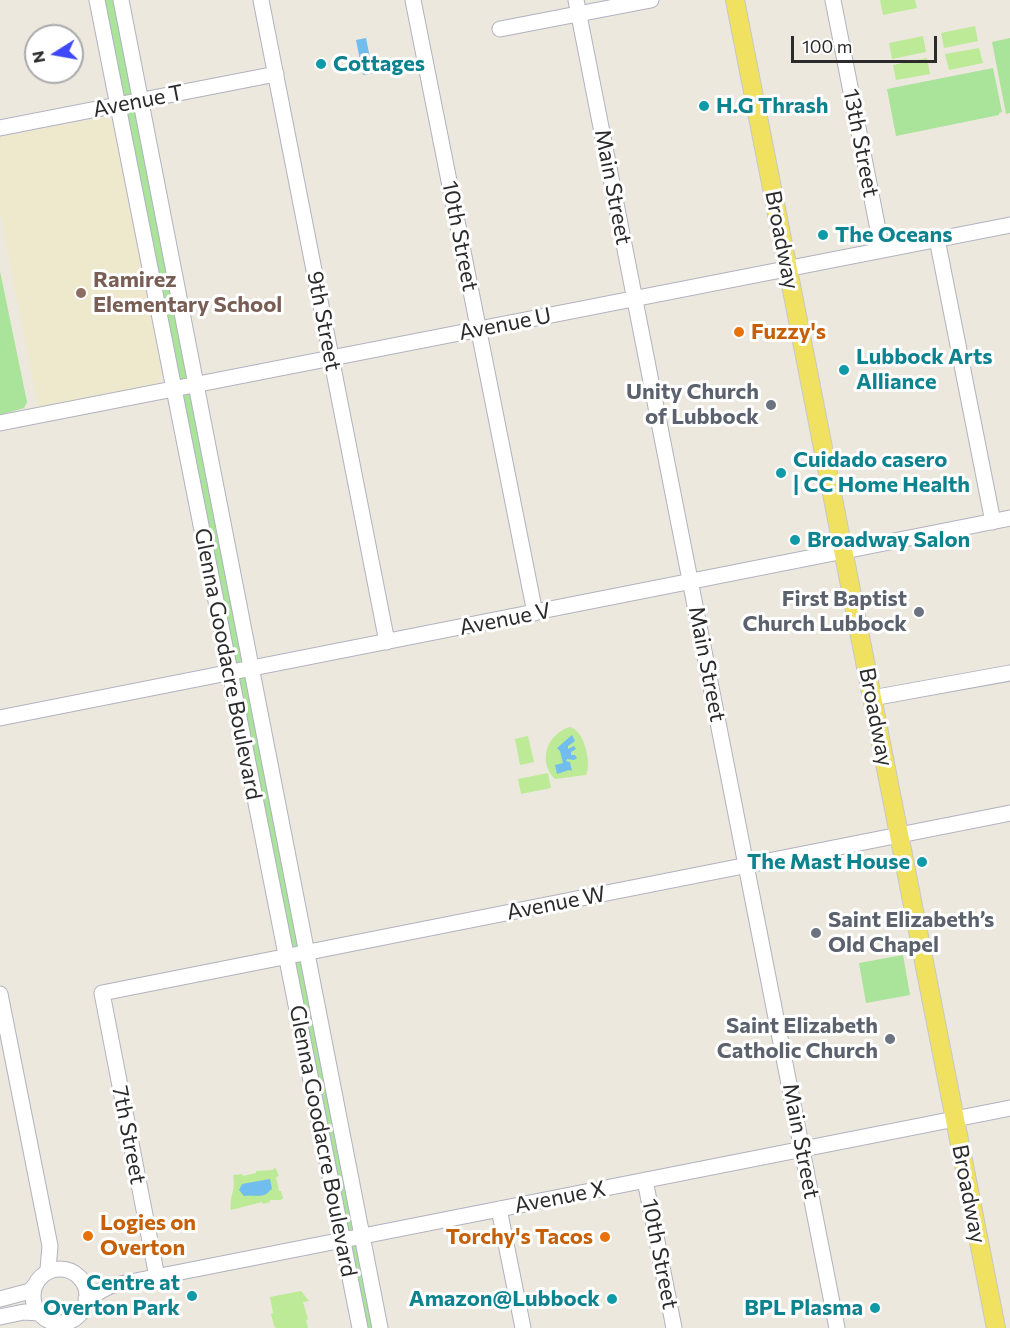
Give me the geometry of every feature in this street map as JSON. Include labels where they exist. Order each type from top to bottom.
[{"type":"main road","name":"Broadway","points":[[735,0],[996,1328]]},
{"type":"street","name":"Glenna Goodacre Boulevard","points":[[97,0],[360,1328]]},
{"type":"street","name":"Glenna Goodacre Boulevard","points":[[121,0],[380,1328]]},
{"type":"street","name":"9th Street","points":[[261,0],[387,642]]},
{"type":"street","name":"10th Street","points":[[413,0],[535,613]]},
{"type":"street","points":[[500,29],[578,7],[651,0]]},
{"type":"street","name":"13th Street","points":[[833,0],[882,250]]},
{"type":"street","name":"Main Street","points":[[578,7],[837,1328]]},
{"type":"street","name":"Avenue T","points":[[0,128],[276,74]]},
{"type":"street","name":"Avenue U","points":[[0,423],[1010,225]]},
{"type":"street","points":[[937,239],[993,522]]},
{"type":"street","name":"Avenue V","points":[[0,718],[1010,518]]},
{"type":"street","points":[[872,699],[1010,673]]},
{"type":"street","name":"Avenue W","points":[[102,993],[1010,813]]},
{"type":"street","name":"7th Street","points":[[102,993],[157,1277]]},
{"type":"street","points":[[0,994],[50,1246],[59,1264],[81,1280],[85,1286],[86,1299],[74,1322],[60,1322],[24,1312],[0,1317]]},
{"type":"street","name":"Avenue X","points":[[81,1280],[90,1284],[110,1286],[1010,1108]]},
{"type":"street","name":"10th Street","points":[[645,1180],[674,1328]]},
{"type":"street","points":[[499,1209],[523,1328]]},
{"type":"street","points":[[0,1299],[30,1291],[48,1269],[50,1246]]},
{"type":"street","points":[[50,1320],[33,1296],[41,1279],[53,1270],[67,1270]]},
{"type":"street","name":"Avenue X","points":[[86,1299],[110,1286]]},
{"type":"shaded area","name":"Ramirez Elementary School","points":[[104,117],[112,121],[162,375],[155,385],[38,407],[0,212],[0,137]]},
{"type":"green space","points":[[104,0],[119,0],[376,1328],[362,1328]]},
{"type":"green space","points":[[880,0],[915,0],[917,8],[883,15]]},
{"type":"green space","points":[[975,26],[978,41],[944,48],[941,33]]},
{"type":"green space","points":[[923,36],[926,52],[892,59],[889,43]]},
{"type":"green space","points":[[1010,38],[1010,113],[1006,114],[992,42]]},
{"type":"green space","points":[[979,48],[983,63],[949,70],[945,54]]},
{"type":"green space","points":[[927,58],[930,74],[896,80],[893,65]]},
{"type":"green space","points":[[993,68],[1002,112],[999,115],[896,136],[887,89]]},
{"type":"green space","points":[[0,271],[27,402],[24,408],[0,415]]},
{"type":"green space","points":[[570,727],[575,729],[583,740],[588,770],[586,775],[555,779],[547,764],[547,749],[555,736]]},
{"type":"green space","points":[[528,736],[534,762],[520,765],[515,739]]},
{"type":"green space","points":[[548,773],[551,788],[521,794],[518,779]]},
{"type":"green space","points":[[903,955],[910,995],[866,1003],[859,963]]},
{"type":"green space","points":[[275,1167],[279,1176],[276,1177],[279,1191],[283,1198],[281,1200],[270,1200],[263,1204],[262,1202],[231,1210],[233,1175],[242,1174],[243,1176],[256,1173],[256,1171],[273,1170]]},
{"type":"green space","points":[[301,1291],[309,1301],[303,1302],[308,1328],[276,1328],[271,1314],[273,1313],[270,1297]]},
{"type":"water","points":[[366,38],[373,73],[363,75],[356,40]]},
{"type":"water","points":[[572,735],[575,741],[568,746],[568,749],[574,746],[576,749],[571,752],[571,755],[577,758],[566,761],[570,762],[572,771],[557,774],[555,765],[563,763],[557,748]]},
{"type":"water","points":[[270,1179],[272,1189],[267,1194],[244,1196],[239,1190],[242,1184]]},
{"type":"place","name":"Cottages","points":[[321,64]]},
{"type":"place","name":"H.G Thrash","points":[[704,106]]},
{"type":"place","name":"The Oceans","points":[[823,235]]},
{"type":"place","name":"Ramirez Elementary School","points":[[81,293]]},
{"type":"place","name":"Fuzzy's","points":[[739,332]]},
{"type":"place","name":"Lubbock Arts Alliance","points":[[844,370]]},
{"type":"place","name":"Unity Church of Lubbock","points":[[771,405]]},
{"type":"place","name":"Cuidado casero | CC Home Health","points":[[781,473]]},
{"type":"place","name":"Broadway Salon","points":[[795,540]]},
{"type":"place","name":"First Baptist Church Lubbock","points":[[919,612]]},
{"type":"place","name":"The Mast House","points":[[922,862]]},
{"type":"place","name":"Saint Elizabeth’s Old Chapel","points":[[816,933]]},
{"type":"place","name":"Saint Elizabeth Catholic Church","points":[[890,1039]]},
{"type":"place","name":"Logies on Overton","points":[[88,1236]]},
{"type":"place","name":"Torchy's Tacos","points":[[605,1237]]},
{"type":"place","name":"Centre at Overton Park","points":[[192,1296]]},
{"type":"place","name":"Amazon@Lubbock","points":[[612,1299]]},
{"type":"place","name":"BPL Plasma","points":[[875,1308]]}]
